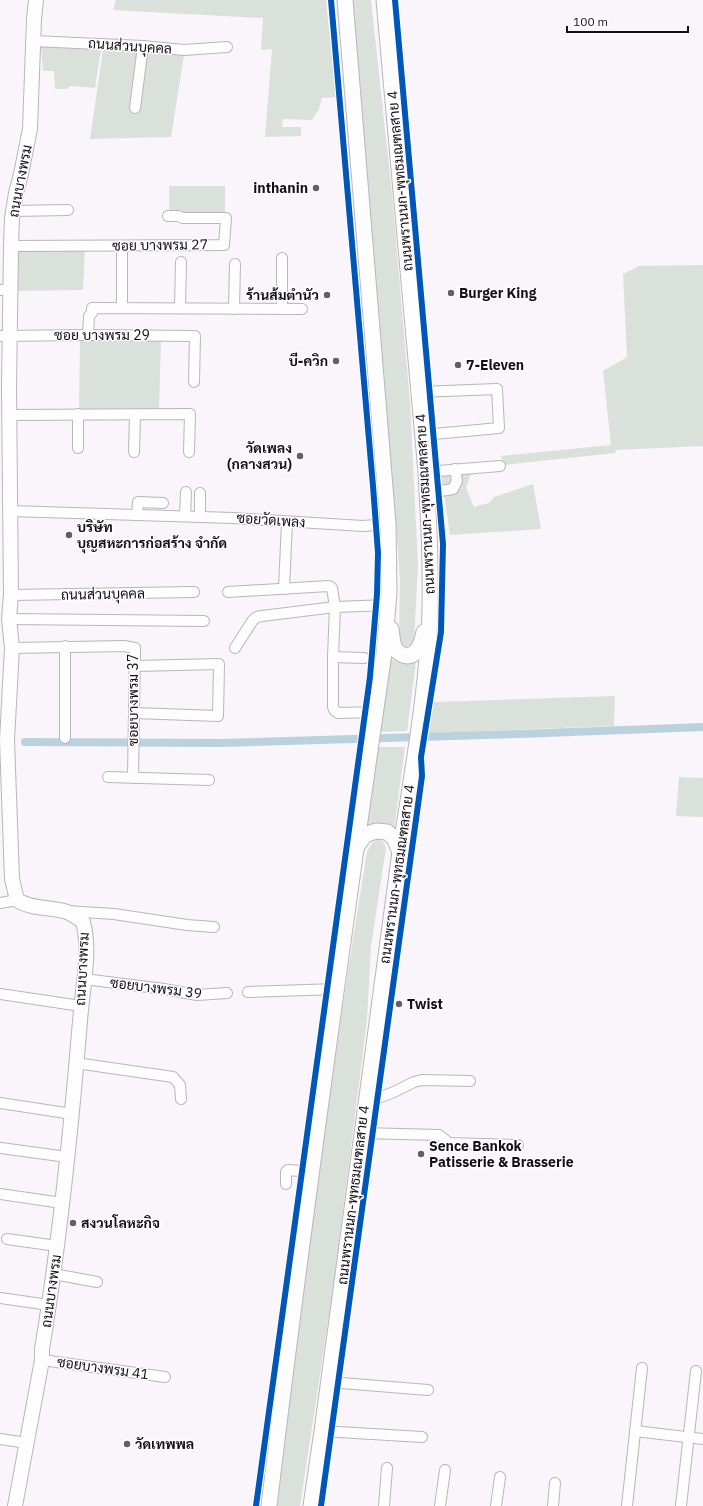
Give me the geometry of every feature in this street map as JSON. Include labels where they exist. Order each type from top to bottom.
[{"type":"main road","points":[[345,0],[388,524],[391,629],[396,651],[405,655],[411,655],[416,652],[420,646],[430,595]]},
{"type":"main road","name":"ถนนพรานนก-พุทธมณฑลสาย 4","points":[[311,1506],[329,1382],[365,1103],[427,661],[430,595],[430,539],[426,472],[384,0]]},
{"type":"main road","points":[[269,1506],[284,1379],[384,653],[389,599]]},
{"type":"main road","points":[[357,846],[365,835],[376,830],[387,832],[394,838],[400,852]]},
{"type":"street","name":"ถนนบางพรม","points":[[15,1506],[42,1360],[42,1349],[54,1274],[72,1114],[84,979],[86,933],[83,922],[65,911],[33,906],[17,900],[12,879],[5,744],[12,648],[7,601],[10,511],[5,483],[5,435],[9,415],[4,388],[5,290],[11,246],[13,211],[16,193],[22,174],[30,129],[36,0]]},
{"type":"street","name":"ถนนส่วนบุคคล","points":[[33,41],[143,46],[184,50],[227,47]]},
{"type":"street","points":[[134,108],[143,46]]},
{"type":"street","points":[[13,211],[68,210]]},
{"type":"street","name":"ซอย บางพรม 27","points":[[11,246],[224,245],[226,218],[183,218],[178,216],[168,216]]},
{"type":"street","points":[[122,252],[122,308]]},
{"type":"street","points":[[282,258],[282,310]]},
{"type":"street","points":[[180,308],[181,262]]},
{"type":"street","points":[[234,308],[235,264]]},
{"type":"street","points":[[88,335],[89,316],[92,313],[92,308],[302,309]]},
{"type":"street","name":"ซอย บางพรม 29","points":[[4,336],[195,336],[194,382]]},
{"type":"street","points":[[419,392],[497,389],[499,428],[423,435]]},
{"type":"street","points":[[78,414],[78,448]]},
{"type":"street","points":[[9,415],[190,414],[189,452]]},
{"type":"street","points":[[134,452],[135,415]]},
{"type":"street","points":[[426,472],[500,466]]},
{"type":"street","points":[[427,493],[453,489],[457,481],[455,470]]},
{"type":"street","points":[[185,516],[186,492]]},
{"type":"street","points":[[200,493],[200,517]]},
{"type":"street","points":[[137,515],[138,502],[163,503]]},
{"type":"street","name":"ซอยวัดเพลง","points":[[10,511],[233,518],[363,526],[388,524]]},
{"type":"street","points":[[284,589],[287,522]]},
{"type":"street","points":[[228,592],[329,586],[332,588],[336,607],[333,657],[333,707],[338,713],[375,717]]},
{"type":"street","name":"ถนนส่วนบุคคล","points":[[7,601],[194,592]]},
{"type":"street","points":[[235,648],[257,617],[389,599]]},
{"type":"street","points":[[9,619],[204,621]]},
{"type":"street","points":[[65,646],[65,738]]},
{"type":"street","name":"ซอยบางพรม 37","points":[[12,648],[65,646],[124,646],[135,648],[133,778]]},
{"type":"street","points":[[333,657],[364,658]]},
{"type":"street","points":[[134,713],[218,716],[219,664],[135,666]]},
{"type":"street","points":[[108,777],[209,780]]},
{"type":"street","points":[[0,902],[17,900]]},
{"type":"street","points":[[65,911],[114,914],[188,925],[214,927]]},
{"type":"street","name":"ซอยบางพรม 39","points":[[84,979],[164,989],[197,995],[227,993]]},
{"type":"street","points":[[248,992],[337,989]]},
{"type":"street","points":[[0,994],[81,1006]]},
{"type":"street","points":[[76,1063],[173,1078],[180,1086],[181,1099]]},
{"type":"street","points":[[365,1103],[422,1080],[470,1081]]},
{"type":"street","points":[[0,1103],[72,1114]]},
{"type":"street","points":[[362,1133],[439,1135],[449,1143],[518,1145]]},
{"type":"street","points":[[1,1148],[67,1157]]},
{"type":"street","points":[[286,1184],[286,1172],[288,1170],[312,1172]]},
{"type":"street","points":[[0,1194],[62,1203]]},
{"type":"street","points":[[7,1239],[57,1246]]},
{"type":"street","points":[[54,1274],[97,1282]]},
{"type":"street","points":[[0,1298],[49,1306]]},
{"type":"street","name":"ซอยบางพรม 41","points":[[42,1360],[165,1377]]},
{"type":"street","points":[[627,1506],[642,1368]]},
{"type":"street","points":[[682,1506],[696,1371]]},
{"type":"street","points":[[329,1382],[428,1390]]},
{"type":"street","points":[[322,1431],[422,1437]]},
{"type":"street","points":[[635,1431],[703,1439]]},
{"type":"street","points":[[0,1439],[27,1443]]},
{"type":"street","points":[[384,1506],[387,1468]]},
{"type":"street","points":[[440,1506],[444,1470]]},
{"type":"street","points":[[496,1506],[500,1477]]},
{"type":"street","points":[[553,1506],[555,1483]]},
{"type":"shaded area","points":[[116,0],[326,0],[336,97],[322,98],[319,109],[312,120],[283,119],[282,127],[301,127],[301,136],[265,137],[272,49],[261,50],[263,18],[113,10]]},
{"type":"shaded area","points":[[353,0],[371,0],[392,194],[410,403],[418,565],[414,642],[411,647],[405,648],[401,646],[399,638],[400,581],[395,511],[379,365],[365,193]]},
{"type":"shaded area","points":[[41,47],[101,49],[95,88],[70,86],[67,89],[55,89],[54,71],[43,71]]},
{"type":"shaded area","points":[[103,50],[138,52],[129,111],[138,113],[148,51],[184,55],[171,137],[90,139]]},
{"type":"shaded area","points":[[169,186],[225,186],[225,214],[169,213]]},
{"type":"shaded area","points":[[85,248],[83,290],[15,291],[16,249]]},
{"type":"shaded area","points":[[703,265],[703,446],[616,450],[615,453],[503,465],[501,456],[611,445],[603,371],[627,357],[623,274],[639,266]]},
{"type":"shaded area","points":[[80,340],[161,340],[159,409],[79,410]]},
{"type":"shaded area","points":[[472,471],[466,488],[474,507],[489,503],[494,497],[533,484],[541,529],[450,535],[441,473]]},
{"type":"shaded area","points":[[391,659],[403,664],[416,662],[407,731],[379,732]]},
{"type":"shaded area","points":[[615,696],[614,726],[429,733],[434,702]]},
{"type":"shaded area","points":[[377,747],[405,747],[394,830],[366,828]]},
{"type":"shaded area","points":[[679,777],[703,778],[703,817],[676,816]]},
{"type":"shaded area","points":[[378,839],[383,841],[386,848],[371,946],[367,1020],[333,1289],[300,1506],[274,1506],[341,1015],[367,852],[372,843]]},
{"type":"waterway","points":[[25,742],[221,743],[703,727]]},
{"type":"cycle path","points":[[256,1506],[370,677],[377,594],[378,553],[373,486],[331,0]]},
{"type":"cycle path","points":[[321,1506],[422,776],[421,757],[441,632],[443,544],[395,0]]},
{"type":"place","name":"inthanin","points":[[316,188]]},
{"type":"place","name":"Burger King","points":[[451,293]]},
{"type":"place","name":"ร้านส้มตำนัว","points":[[327,295]]},
{"type":"place","name":"บี-ควิก","points":[[336,361]]},
{"type":"place","name":"7-Eleven","points":[[458,365]]},
{"type":"place","name":"วัดเพลง (กลางสวน)","points":[[300,456]]},
{"type":"place","name":"บริษัท บุญสหะการก่อสร้าง จำกัด","points":[[69,535]]},
{"type":"place","name":"Twist","points":[[399,1004]]},
{"type":"place","name":"Sence Bankok Patisserie & Brasserie","points":[[421,1154]]},
{"type":"place","name":"สงวนโลหะกิจ","points":[[73,1223]]},
{"type":"place","name":"วัดเทพพล","points":[[127,1444]]}]
